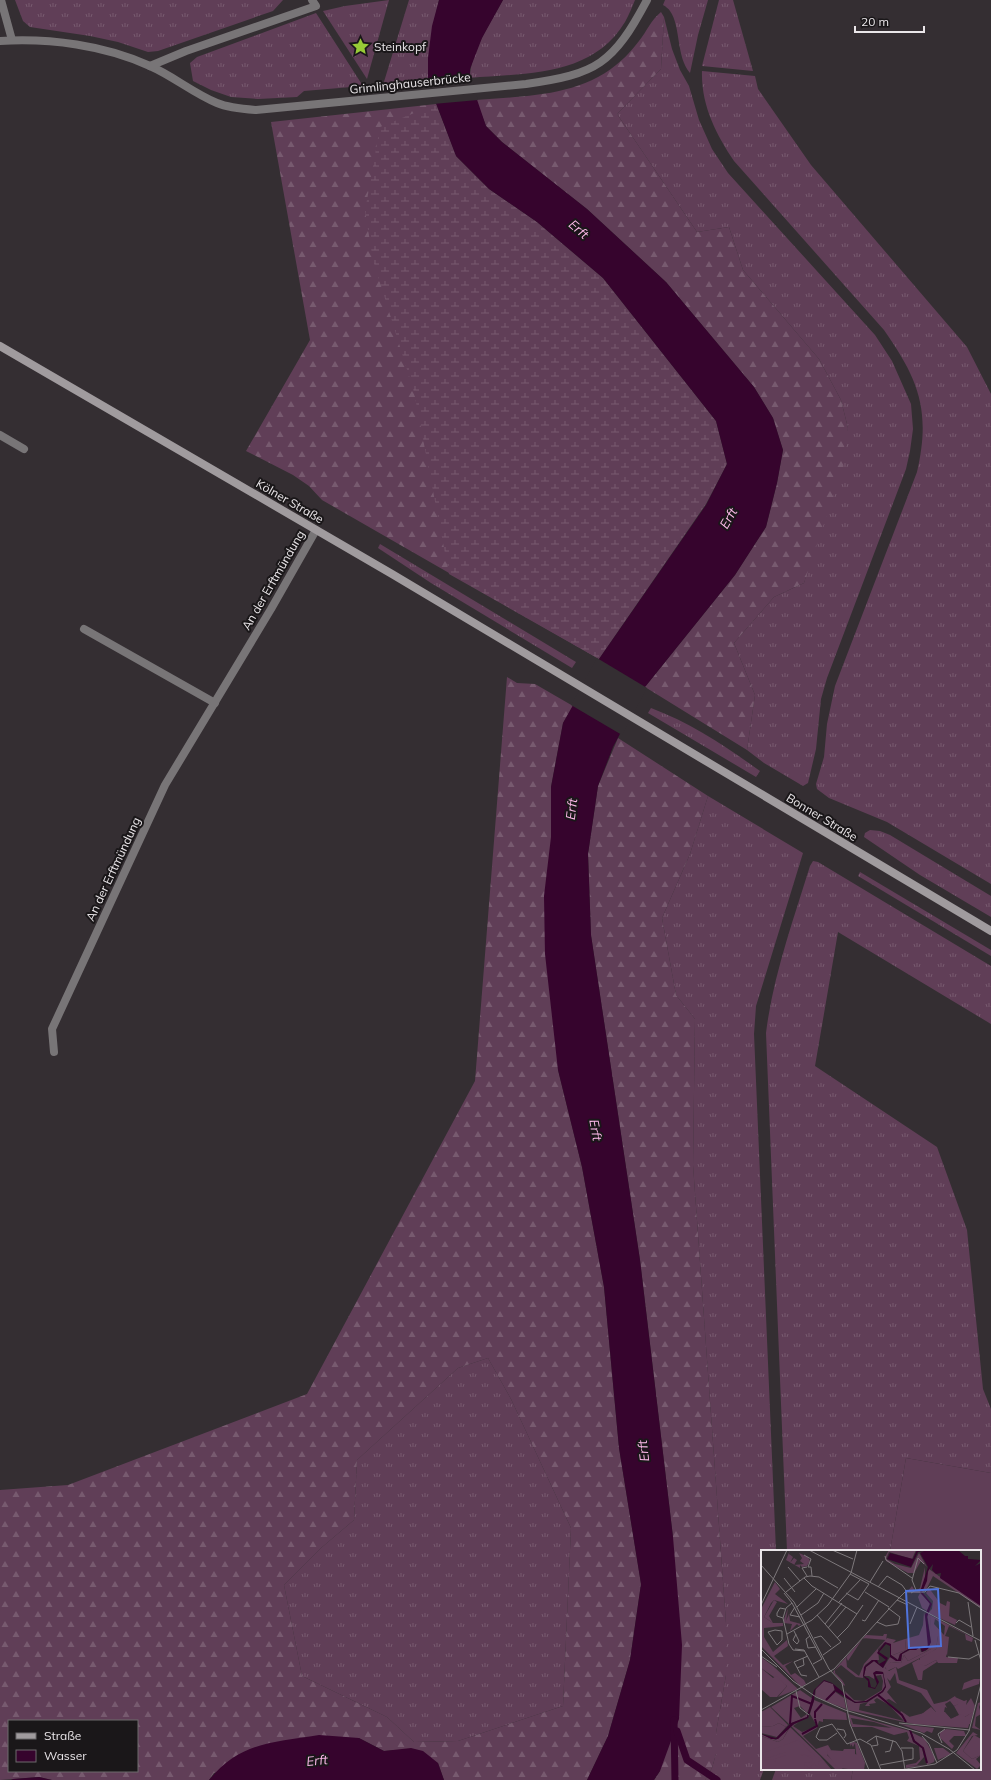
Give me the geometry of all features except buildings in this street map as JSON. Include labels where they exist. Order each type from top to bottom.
[{"type":"main road","name":"Kölner Straße","points":[[0,346],[641,722]]},
{"type":"main road","name":"Bonner Straße","points":[[641,722],[991,931]]},
{"type":"street","points":[[1,0],[12,40]]},
{"type":"street","points":[[150,66],[186,51],[316,6],[312,0]]},
{"type":"street","name":"Grimlinghauserbrücke","points":[[0,41],[46,41],[85,46],[115,53],[150,66],[217,103],[236,109],[256,110],[526,84],[580,74],[600,63],[618,48],[632,29],[647,0]]},
{"type":"street","points":[[0,434],[24,449]]},
{"type":"street","name":"An der Erftmündung","points":[[54,1052],[52,1029],[165,785],[271,609],[316,530]]},
{"type":"street","points":[[84,629],[214,703]]},
{"type":"green space","points":[[15,0],[283,0],[273,11],[158,51],[148,52],[118,42],[90,36],[30,27],[23,21]]},
{"type":"green space","points":[[389,0],[367,79],[323,11],[345,6]]},
{"type":"green space","points":[[409,0],[439,0],[431,41],[428,82],[395,86],[383,85]]},
{"type":"green space","points":[[503,0],[635,0],[625,22],[611,40],[595,53],[576,63],[535,73],[470,78],[473,58],[477,48]]},
{"type":"green space","points":[[665,0],[708,0],[698,35],[690,73],[680,50],[676,25],[673,17],[669,10],[663,5]]},
{"type":"green space","points":[[719,0],[733,0],[753,71],[702,66]]},
{"type":"green space","points":[[661,12],[664,17],[661,69],[617,114],[697,232],[729,227],[743,270],[819,359],[841,400],[848,428],[844,464],[804,583],[774,597],[734,643],[755,695],[747,750],[645,687],[735,575],[766,527],[777,483],[783,450],[773,418],[754,387],[666,282],[587,209],[502,142],[486,126],[476,100],[531,96],[549,93],[567,89],[601,76],[628,54]]},
{"type":"green space","points":[[316,13],[363,86],[304,91],[297,97],[258,99],[231,97],[211,90],[193,81],[190,63],[197,57]]},
{"type":"green space","points":[[664,17],[672,49],[680,70],[689,86],[699,120],[712,149],[728,173],[875,335],[892,361],[911,404],[913,429],[906,469],[827,678],[821,699],[816,749],[808,783],[803,786],[764,763],[747,750],[755,695],[734,643],[774,597],[804,583],[848,428],[841,400],[819,359],[743,270],[729,227],[697,232],[617,114],[661,69]]},
{"type":"green space","points":[[702,71],[755,76],[758,89],[811,165],[967,347],[991,394],[991,884],[887,822],[829,798],[817,789],[816,784],[824,757],[827,724],[835,686],[917,472],[923,431],[922,413],[914,381],[896,348],[884,330],[734,161],[727,151],[711,119],[707,107],[702,84]]},
{"type":"green space","points":[[436,104],[456,156],[599,659],[322,500],[309,486],[293,475],[246,451],[310,340],[271,122]]},
{"type":"green space","points":[[436,104],[456,156],[489,189],[537,222],[603,278],[716,421],[727,464],[706,504],[599,659],[449,574],[414,392],[373,260],[365,211],[380,127]]},
{"type":"green space","points":[[380,544],[576,662],[572,668],[431,583],[378,548]]},
{"type":"green space","points":[[507,677],[517,683],[535,684],[573,706],[563,723],[551,787],[551,837],[558,1070],[582,1167],[604,1287],[619,1448],[641,1584],[630,1660],[608,1736],[587,1780],[444,1780],[438,1763],[396,1750],[384,1751],[359,1738],[214,1773],[209,1780],[52,1780],[39,1777],[0,1780],[0,1490],[68,1485],[307,1394],[475,1081]],"holes":[[[488,1358],[511,1399],[571,1528],[563,1706],[458,1741],[414,1742],[387,1717],[302,1676],[284,1585],[321,1548],[354,1520],[357,1460],[458,1368]]]},
{"type":"green space","points":[[651,708],[694,728],[760,771],[756,777],[648,713]]},
{"type":"green space","points":[[618,738],[708,796],[690,854],[662,918],[676,995],[695,1019],[693,1165],[726,1623],[726,1675],[716,1733],[716,1754],[712,1768],[705,1780],[654,1780],[660,1771],[673,1537],[640,1260],[591,935],[588,854],[598,786]]},
{"type":"green space","points":[[708,796],[803,853],[756,1006],[754,1034],[776,1550],[761,1550],[761,1770],[764,1770],[760,1780],[705,1780],[712,1768],[716,1754],[716,1733],[726,1675],[726,1623],[693,1165],[695,1019],[676,995],[662,918],[690,854]]},
{"type":"green space","points":[[870,830],[880,831],[890,835],[991,896],[991,917],[920,875],[864,837],[865,833]]},
{"type":"green space","points":[[813,861],[818,862],[991,966],[991,1024],[838,932],[815,1066],[937,1147],[967,1230],[983,1389],[991,1409],[991,1473],[906,1458],[890,1550],[787,1550],[766,1033],[773,991],[790,928],[810,866]]},
{"type":"green space","points":[[860,872],[991,950],[991,956],[858,876]]},
{"type":"green space","points":[[488,1358],[511,1399],[571,1528],[563,1706],[458,1741],[414,1742],[387,1717],[302,1676],[284,1585],[321,1548],[354,1520],[357,1460],[458,1368]]},
{"type":"green space","points":[[906,1458],[991,1473],[991,1780],[851,1780],[853,1770],[981,1770],[981,1550],[890,1550]]},
{"type":"green space","points":[[776,1770],[853,1770],[851,1780],[772,1780]]},
{"type":"water","name":"Erft","points":[[439,0],[503,0],[482,38],[470,69],[470,79],[486,126],[502,142],[587,209],[666,282],[754,387],[773,418],[783,450],[777,483],[766,527],[735,575],[645,687],[613,747],[598,786],[588,854],[591,935],[640,1260],[673,1537],[682,1645],[679,1719],[660,1771],[654,1780],[587,1780],[608,1736],[630,1660],[641,1584],[619,1448],[604,1287],[582,1167],[558,1070],[545,954],[544,896],[551,837],[551,787],[563,723],[599,659],[706,505],[727,464],[716,421],[603,278],[537,222],[489,189],[456,156],[428,82],[428,58],[432,26]]},
{"type":"water","name":"Erft","points":[[319,1735],[359,1738],[384,1751],[411,1748],[423,1751],[438,1763],[444,1780],[209,1780],[221,1767],[246,1751],[272,1742]]},
{"type":"water","points":[[39,1777],[52,1780],[11,1780],[13,1779]]},
{"type":"pier","points":[[472,78],[478,100],[433,104],[427,83]]},
{"type":"pier","points":[[597,658],[647,688],[622,735],[571,705]]},
{"type":"waterway","points":[[674,1720],[675,1780]]},
{"type":"waterway","points":[[677,1731],[687,1760],[717,1780]]},
{"type":"place","name":"Steinkopf","points":[[361,46]]}]
